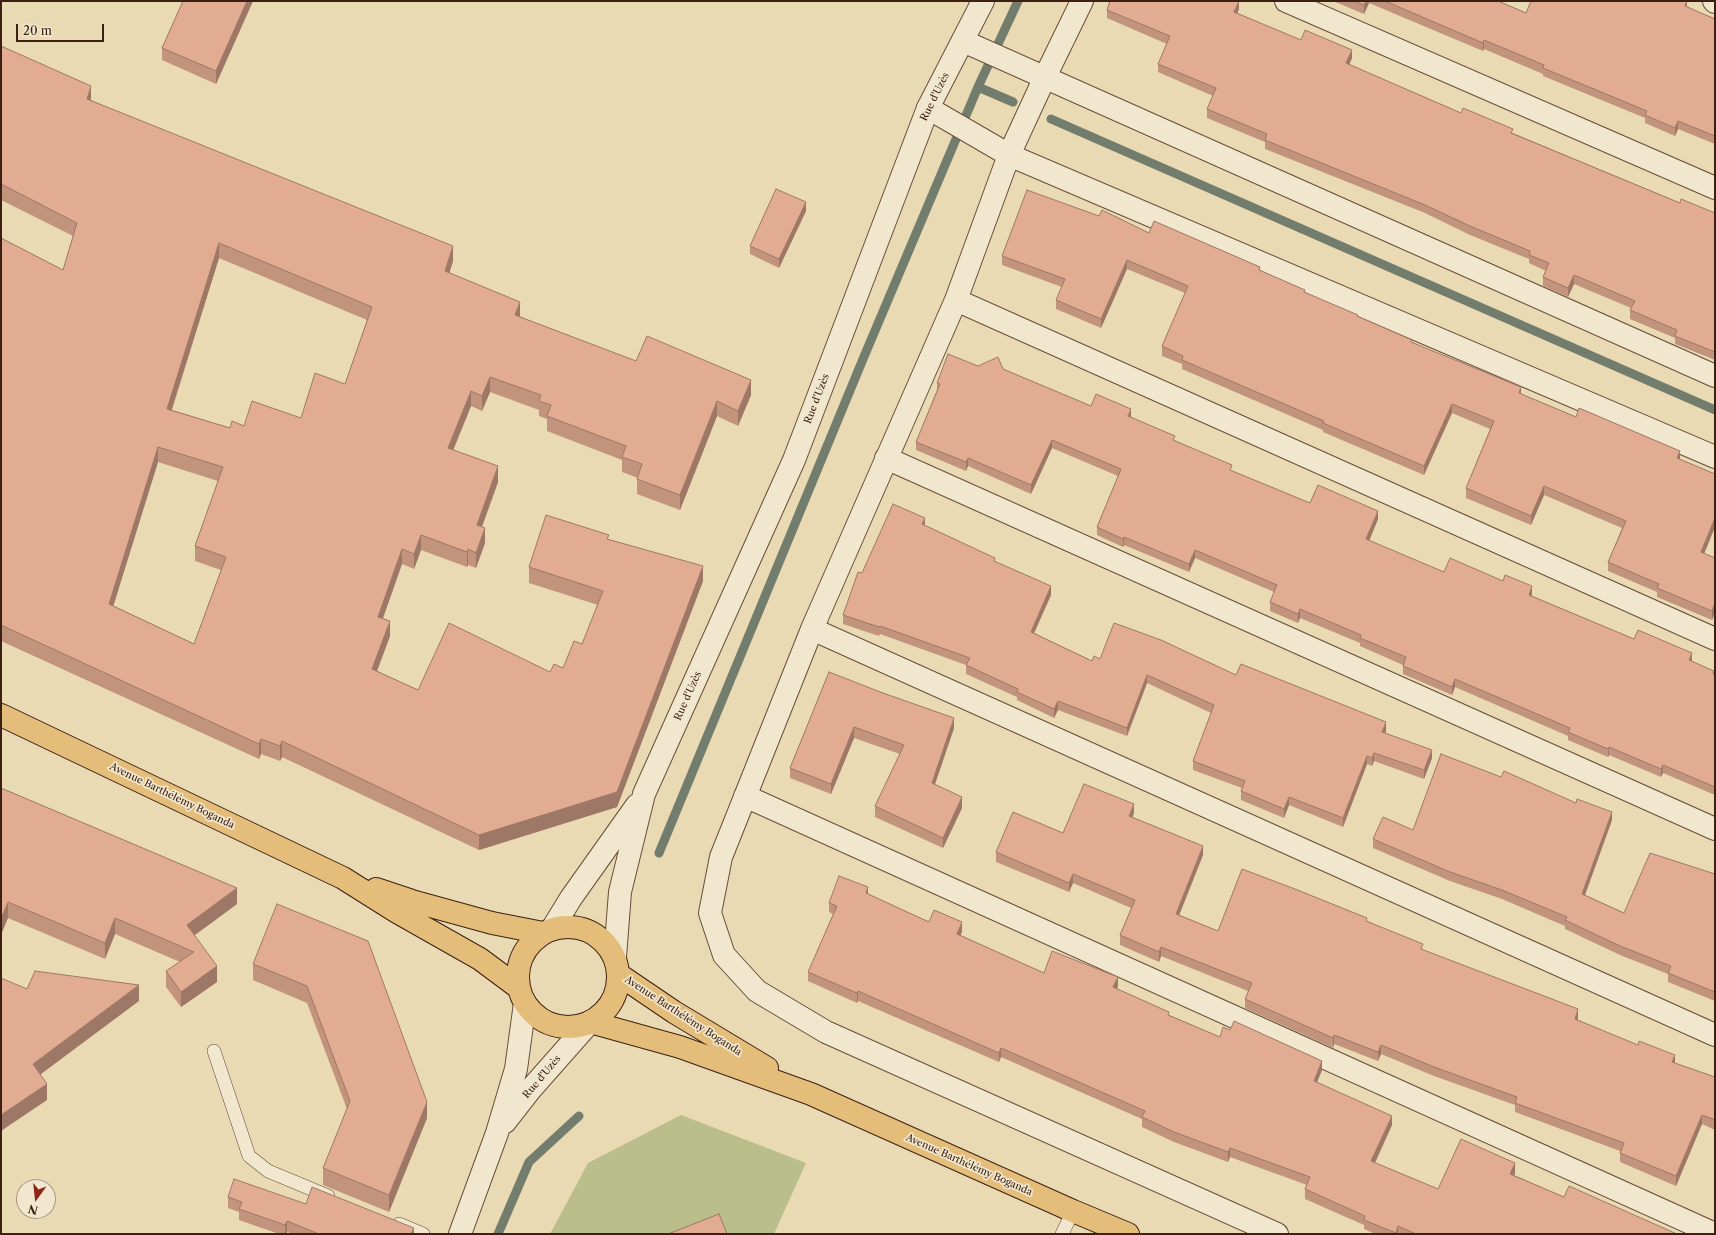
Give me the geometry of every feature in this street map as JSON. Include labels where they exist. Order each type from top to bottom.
[{"type":"main road","name":"Avenue Barthélémy Boganda","points":[[1,715],[343,878],[397,912],[480,959],[522,995]]},
{"type":"main road","name":"Avenue Barthélémy Boganda","points":[[343,878],[420,903],[492,922],[547,931]]},
{"type":"main road","points":[[570,926],[589,931],[604,942],[616,966],[619,982],[614,998],[604,1012],[590,1022],[578,1026],[558,1026],[540,1018],[522,995],[518,972],[522,957],[531,943],[547,931],[570,926]]},
{"type":"main road","name":"Avenue Barthélémy Boganda","points":[[616,966],[674,1012],[811,1094]]},
{"type":"main road","name":"Avenue Barthélémy Boganda","points":[[590,1022],[680,1047],[811,1094],[1128,1234]]},
{"type":"street","name":"Rue d'Uzès","points":[[616,966],[620,892],[644,794],[794,460],[928,108],[964,41],[983,1]]},
{"type":"street","points":[[1082,1],[1045,77],[1010,155],[956,300],[812,629],[721,857],[710,913],[724,955],[757,992],[826,1032],[1277,1234]]},
{"type":"street","points":[[1286,1],[1715,188]]},
{"type":"street","points":[[964,41],[1715,376]]},
{"type":"street","points":[[928,108],[1010,155],[1715,457]]},
{"type":"street","points":[[956,300],[1715,639]]},
{"type":"street","points":[[886,458],[1715,829]]},
{"type":"street","points":[[812,629],[1715,1035]]},
{"type":"street","name":"Rue d'Uzès","points":[[547,931],[644,794]]},
{"type":"street","points":[[745,796],[1715,1234]]},
{"type":"street","name":"Rue d'Uzès","points":[[460,1234],[497,1133],[516,1069],[522,995]]},
{"type":"street","name":"Rue d'Uzès","points":[[497,1133],[530,1090],[590,1022]]},
{"type":"lane","points":[[214,1051],[250,1156],[268,1172],[342,1201]]},
{"type":"lane","points":[[1062,1234],[1073,1211]]},
{"type":"lane","points":[[386,1219],[423,1234]]},
{"type":"green space","points":[[681,1115],[806,1163],[774,1234],[550,1234],[588,1163]]},
{"type":"building","points":[[183,1],[247,1],[216,71],[162,48]]},
{"type":"building","points":[[1110,1],[1239,1],[1234,12],[1301,40],[1305,30],[1352,50],[1346,63],[1461,113],[1463,108],[1513,129],[1511,133],[1680,203],[1681,199],[1715,213],[1715,352],[1675,336],[1677,330],[1630,310],[1635,301],[1574,275],[1568,288],[1543,277],[1549,263],[1529,255],[1530,251],[1425,205],[1265,140],[1267,134],[1207,109],[1216,88],[1158,64],[1170,36],[1107,10]]},
{"type":"building","points":[[1354,1],[1366,1],[1364,5]]},
{"type":"building","points":[[1385,1],[1498,1],[1526,13],[1531,1],[1687,1],[1685,6],[1715,19],[1715,136],[1678,121],[1675,128],[1645,115],[1647,111],[1543,68],[1544,65],[1484,40],[1483,43]]},
{"type":"building","points":[[1,46],[91,86],[87,99],[453,246],[445,271],[520,302],[515,315],[636,361],[647,336],[751,380],[738,411],[717,401],[680,495],[637,479],[642,464],[622,457],[626,446],[547,416],[551,405],[539,401],[541,395],[490,377],[482,396],[471,391],[448,448],[498,466],[477,525],[485,528],[476,553],[468,549],[467,552],[421,535],[414,554],[402,549],[378,617],[390,621],[372,669],[418,690],[449,623],[550,672],[554,664],[563,668],[574,641],[582,644],[603,591],[529,567],[546,515],[609,535],[607,539],[703,566],[617,792],[479,835],[282,741],[280,746],[261,739],[259,744],[1,625],[1,238],[63,270],[77,223],[1,184]],"holes":[[[219,243],[372,307],[345,384],[315,373],[301,418],[252,401],[244,426],[232,421],[230,428],[167,409]],[[158,447],[223,467],[195,546],[226,557],[194,644],[109,604]]]},
{"type":"building","points":[[776,189],[806,202],[779,259],[750,246]]},
{"type":"building","points":[[1027,190],[1099,216],[1102,210],[1149,233],[1154,221],[1260,267],[1259,270],[1305,290],[1304,292],[1412,340],[1411,342],[1521,387],[1519,393],[1576,417],[1579,408],[1680,451],[1677,458],[1715,474],[1715,518],[1701,552],[1715,558],[1715,603],[1712,611],[1657,588],[1659,584],[1608,562],[1626,521],[1544,486],[1531,516],[1466,488],[1494,421],[1452,404],[1424,466],[1182,360],[1183,356],[1162,346],[1188,286],[1127,260],[1101,319],[1056,300],[1065,279],[1002,256]]},
{"type":"building","points":[[948,354],[978,366],[998,357],[1003,369],[1091,406],[1096,394],[1131,409],[1128,416],[1175,436],[1173,440],[1232,465],[1230,470],[1310,503],[1318,485],[1378,511],[1366,539],[1444,572],[1450,558],[1503,581],[1505,575],[1532,586],[1529,595],[1634,639],[1638,630],[1692,653],[1689,660],[1714,671],[1713,674],[1715,674],[1715,787],[1663,765],[1661,769],[1609,747],[1608,749],[1568,732],[1570,728],[1455,679],[1452,687],[1403,666],[1406,657],[1360,638],[1361,635],[1300,609],[1298,614],[1270,602],[1277,585],[1195,550],[1189,564],[1124,537],[1123,539],[1097,527],[1121,469],[1052,440],[1031,485],[968,458],[966,462],[916,442],[940,384],[937,383]]},
{"type":"building","points":[[893,504],[925,518],[922,524],[995,558],[994,561],[1051,586],[1031,632],[1092,661],[1094,656],[1100,659],[1114,623],[1161,640],[1236,675],[1241,664],[1386,722],[1382,732],[1432,750],[1424,770],[1374,753],[1372,758],[1367,756],[1343,818],[1289,797],[1284,809],[1241,791],[1245,781],[1193,761],[1214,705],[1147,675],[1127,728],[1058,701],[1054,709],[1017,692],[1018,689],[966,665],[970,658],[880,626],[879,627],[843,615],[858,572],[862,573]]},
{"type":"building","points":[[829,672],[954,718],[932,783],[962,797],[943,838],[875,806],[904,745],[854,727],[831,784],[790,768]]},
{"type":"building","points":[[1441,754],[1501,777],[1504,771],[1576,803],[1577,799],[1612,812],[1582,894],[1624,913],[1650,853],[1715,874],[1715,992],[1668,973],[1671,966],[1620,946],[1565,920],[1567,917],[1502,890],[1450,872],[1373,839],[1383,817],[1413,830]]},
{"type":"building","points":[[1084,784],[1134,804],[1129,816],[1203,846],[1176,914],[1218,931],[1242,869],[1295,889],[1367,918],[1366,921],[1423,944],[1421,949],[1578,1009],[1575,1019],[1638,1045],[1639,1041],[1675,1055],[1672,1062],[1715,1077],[1715,1120],[1702,1115],[1676,1176],[1620,1153],[1624,1143],[1515,1103],[1517,1097],[1434,1067],[1381,1045],[1378,1052],[1334,1035],[1333,1038],[1245,999],[1252,983],[1161,947],[1159,952],[1120,935],[1135,900],[1073,874],[1069,883],[996,852],[1013,812],[1063,833]]},
{"type":"building","points":[[1,788],[237,888],[187,925],[217,966],[181,992],[166,971],[194,952],[115,918],[105,943],[8,902],[1,919]]},
{"type":"building","points":[[839,876],[868,887],[866,893],[929,922],[934,910],[962,922],[957,934],[1044,973],[1052,951],[1118,977],[1113,987],[1169,1012],[1168,1015],[1220,1037],[1223,1027],[1230,1030],[1234,1021],[1322,1061],[1314,1081],[1392,1116],[1371,1161],[1438,1189],[1461,1139],[1515,1163],[1510,1174],[1564,1197],[1569,1186],[1677,1234],[1416,1234],[1398,1226],[1396,1233],[1364,1220],[1365,1216],[1305,1189],[1310,1177],[1230,1148],[1228,1152],[1174,1132],[1142,1117],[1145,1111],[1001,1048],[999,1053],[858,991],[857,993],[808,972],[837,906],[829,903]]},
{"type":"building","points":[[277,904],[368,941],[427,1102],[389,1195],[323,1168],[350,1101],[307,986],[253,964]]},
{"type":"building","points":[[35,971],[139,985],[33,1064],[47,1084],[1,1115],[1,978],[27,989]]},
{"type":"building","points":[[234,1179],[306,1204],[312,1187],[414,1228],[411,1234],[319,1234],[287,1221],[285,1225],[239,1209],[242,1202],[228,1197]]},
{"type":"building","points":[[719,1214],[727,1234],[668,1234]]},
{"type":"waterway","points":[[659,853],[863,359],[978,87],[1018,1]]},
{"type":"waterway","points":[[978,87],[1013,102]]},
{"type":"waterway","points":[[1051,119],[1715,410]]},
{"type":"waterway","points":[[498,1234],[529,1162],[579,1116]]}]
